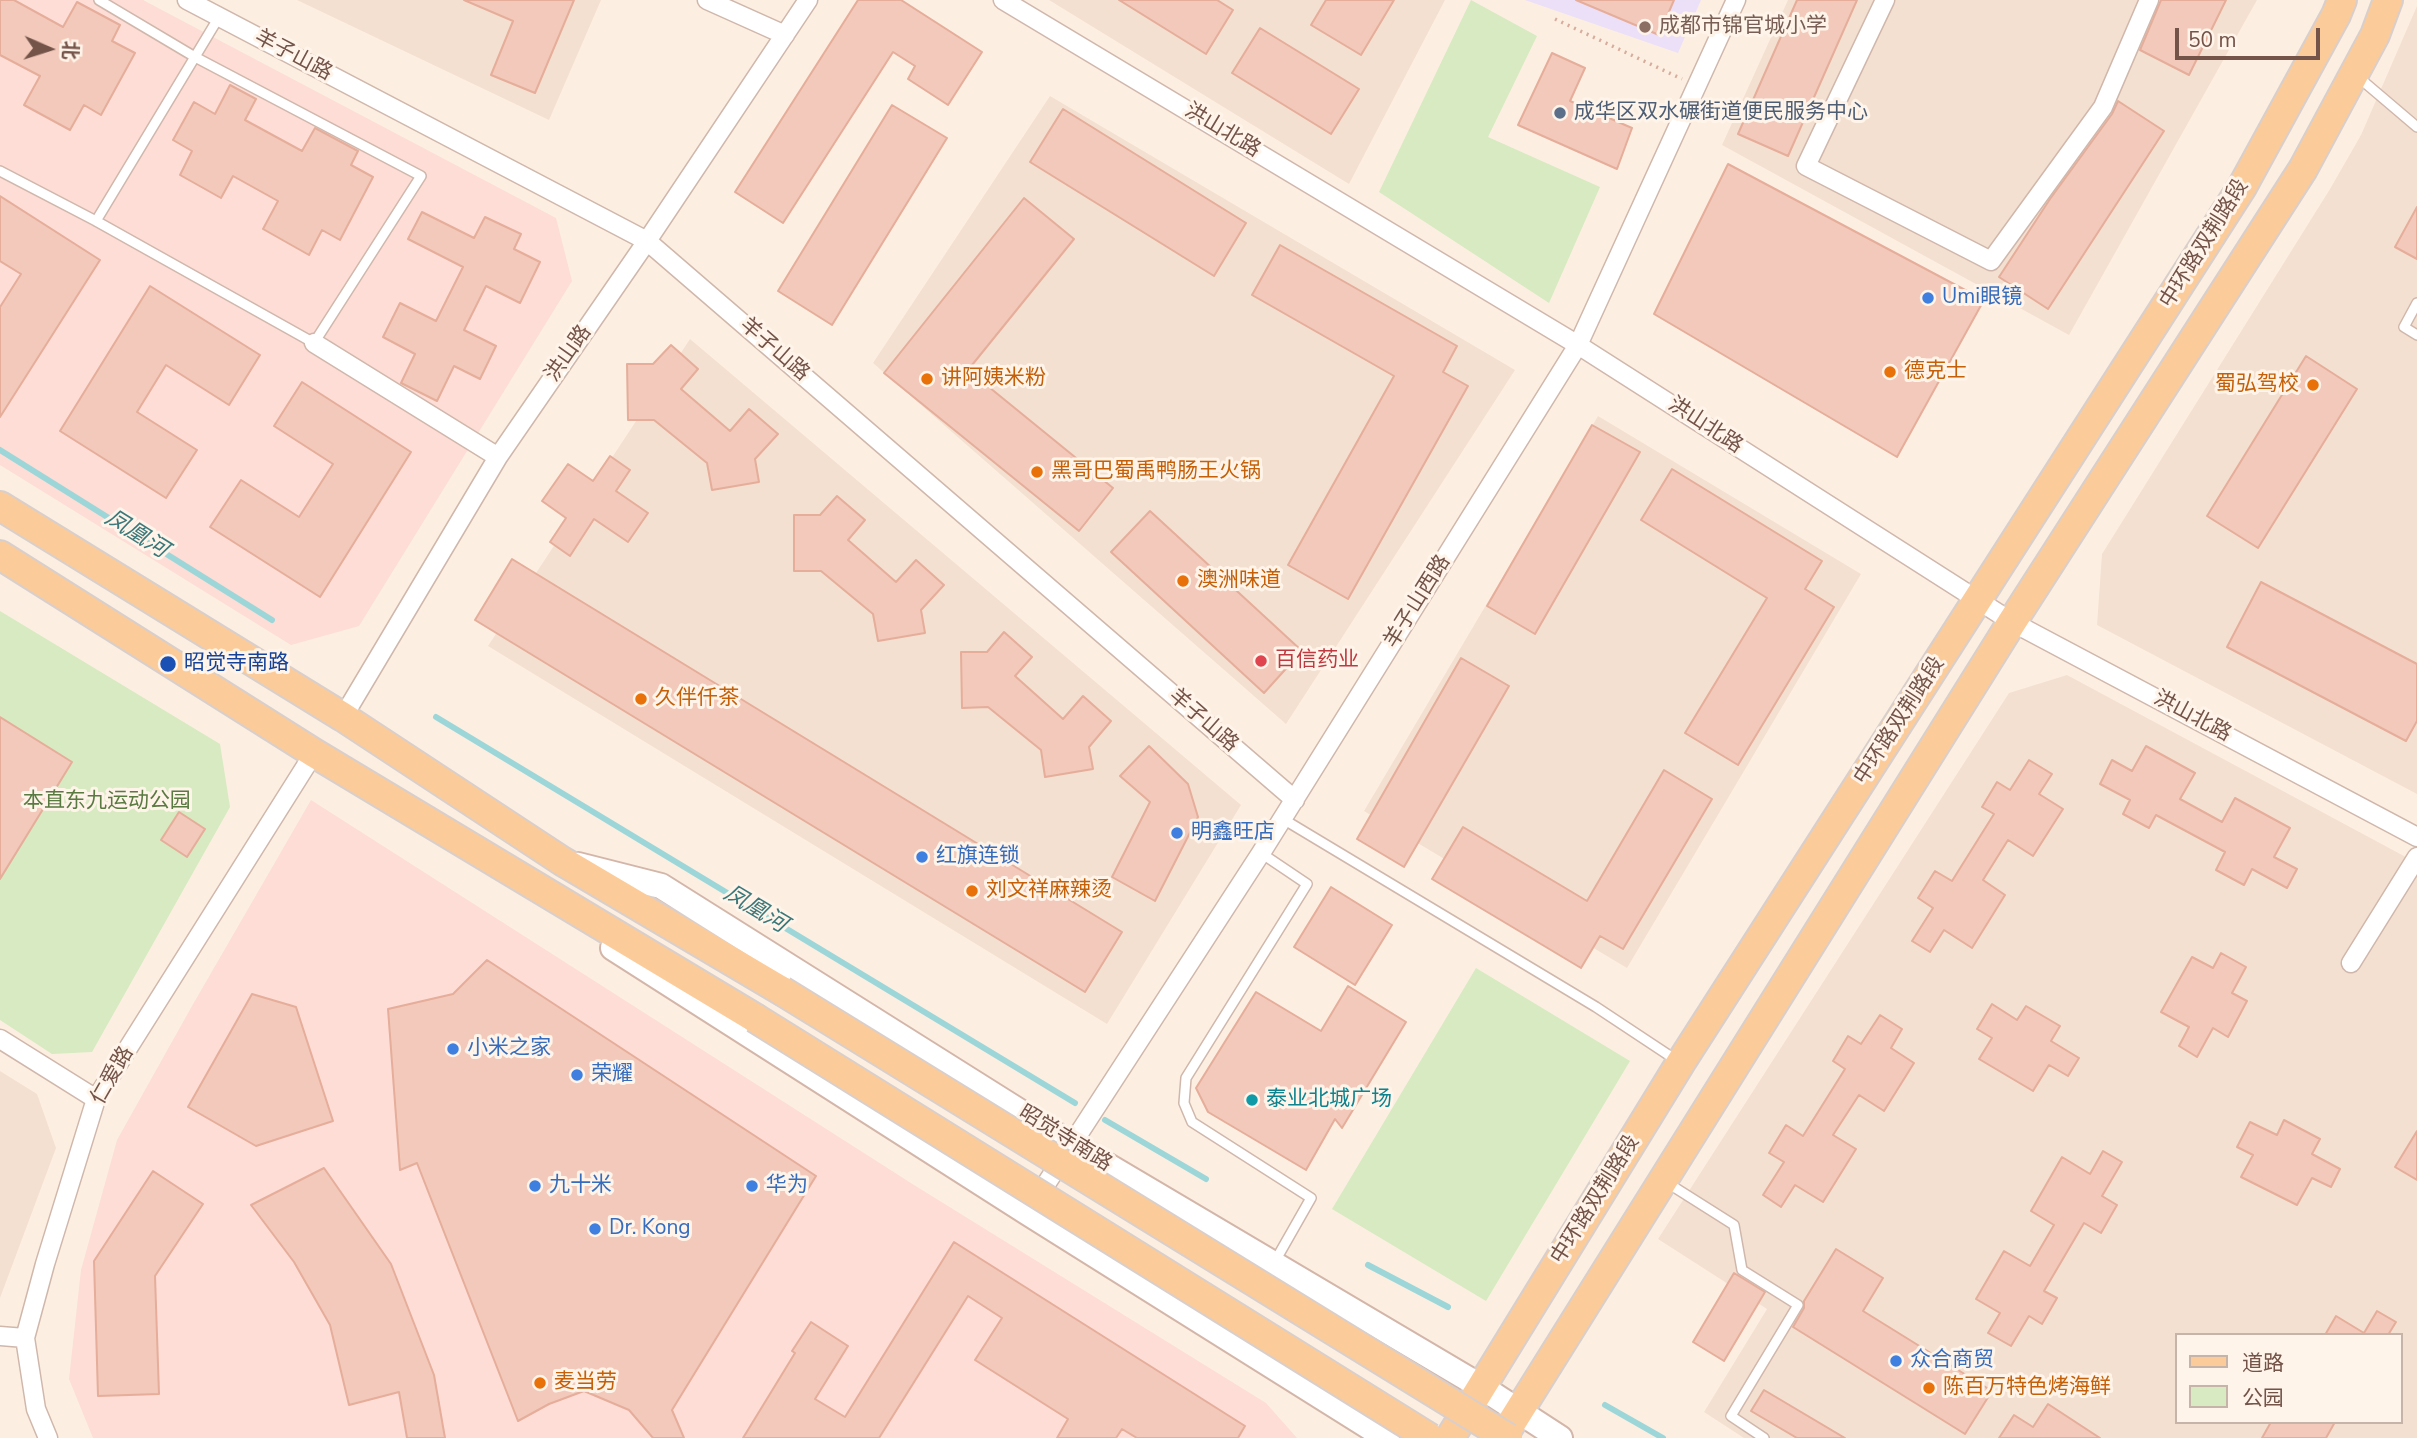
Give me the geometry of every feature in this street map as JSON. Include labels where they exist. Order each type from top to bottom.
[{"type":"main road","name":"中环路双荆路段","points":[[1450,1438],[1681,1062],[2242,187],[2342,0]]},
{"type":"main road","name":"中环路双荆路段","points":[[1502,1438],[2012,622],[2303,169],[2375,35],[2388,0]]},
{"type":"main road","name":"昭觉寺南路","points":[[0,506],[343,717],[562,861],[782,991],[1508,1438]]},
{"type":"main road","points":[[0,555],[314,753],[755,1018],[1430,1438]]},
{"type":"street","name":"羊子山路","points":[[187,0],[647,241],[1294,800]]},
{"type":"street","points":[[707,0],[785,34]]},
{"type":"street","name":"洪山路","points":[[343,717],[498,457],[808,0]]},
{"type":"street","name":"洪山北路","points":[[1003,0],[1578,345],[2012,622],[2417,837]]},
{"type":"street","name":"羊子山西路","points":[[1028,1213],[1283,819],[1578,345],[1736,0]]},
{"type":"street","points":[[1885,0],[1807,166],[1991,261],[2103,107],[2149,0]]},
{"type":"street","points":[[314,343],[498,457]]},
{"type":"street","name":"仁爱路","points":[[48,1438],[36,1409],[24,1338],[96,1099],[314,753]]},
{"type":"street","points":[[2351,963],[2417,857]]},
{"type":"street","name":"昭觉寺南路","points":[[562,861],[661,886],[1071,1144],[1480,1386],[1560,1438]]},
{"type":"street","points":[[542,890],[616,950],[1387,1438]]},
{"type":"street","points":[[0,1040],[96,1099]]},
{"type":"street","points":[[0,1336],[24,1338]]},
{"type":"lane","points":[[0,171],[96,221],[314,343],[421,176],[195,57],[99,0]]},
{"type":"lane","points":[[96,221],[219,17]]},
{"type":"lane","points":[[2354,73],[2417,127]]},
{"type":"lane","points":[[2417,303],[2404,327],[2417,335]]},
{"type":"lane","points":[[1283,819],[1596,1007],[1681,1062]]},
{"type":"lane","points":[[1261,853],[1307,884],[1186,1078],[1184,1104],[1192,1122],[1311,1198],[1273,1264]]},
{"type":"lane","points":[[1662,1180],[1734,1225],[1742,1269],[1798,1305],[1731,1416],[1764,1438]]},
{"type":"path","points":[[1555,19],[1697,85]]},
{"type":"shaded area","points":[[0,0],[143,0],[556,218],[572,281],[359,626],[291,645],[0,465]]},
{"type":"shaded area","points":[[297,0],[601,0],[549,120]]},
{"type":"shaded area","points":[[1049,0],[1445,0],[1349,184]]},
{"type":"shaded area","name":"成都市锦官城小学","points":[[1525,0],[1701,0],[1678,53]]},
{"type":"shaded area","points":[[1788,0],[2257,0],[2069,335],[1722,145]]},
{"type":"shaded area","points":[[2417,6],[2417,794],[2097,625],[2102,554],[2330,189],[2361,135]]},
{"type":"shaded area","points":[[1050,96],[1515,370],[1286,724],[873,363]]},
{"type":"shaded area","points":[[690,339],[1241,805],[1107,1024],[488,646]]},
{"type":"shaded area","points":[[1598,416],[1861,574],[1627,968],[1364,811]]},
{"type":"shaded area","points":[[2067,675],[2417,863],[2417,1438],[1744,1438],[1704,1412],[1767,1309],[1658,1239],[2009,693]]},
{"type":"shaded area","points":[[311,800],[914,1185],[1266,1403],[1297,1438],[93,1438],[69,1379],[81,1270],[117,1140]]},
{"type":"shaded area","points":[[0,1071],[37,1094],[56,1148],[0,1298]]},
{"type":"green space","points":[[1471,0],[1537,36],[1488,137],[1600,187],[1549,303],[1379,192]]},
{"type":"green space","name":"本直东九运动公园","points":[[0,611],[220,744],[230,807],[92,1052],[52,1054],[0,1020]]},
{"type":"green space","points":[[1476,968],[1630,1061],[1486,1301],[1332,1209]]},
{"type":"building","points":[[0,0],[14,0],[63,27],[77,2],[120,25],[112,41],[135,53],[101,115],[84,105],[70,130],[24,105],[40,76],[0,55]]},
{"type":"building","points":[[464,0],[574,0],[535,93],[491,75],[513,21]]},
{"type":"building","points":[[858,0],[901,0],[982,52],[948,105],[908,79],[915,66],[893,52],[783,223],[735,192]]},
{"type":"building","points":[[1119,0],[1217,0],[1233,10],[1206,54]]},
{"type":"building","points":[[1326,0],[1394,0],[1361,55],[1311,25]]},
{"type":"building","points":[[1576,0],[1674,0],[1659,35]]},
{"type":"building","points":[[1797,0],[1857,0],[1788,156],[1738,134]]},
{"type":"building","points":[[2161,0],[2226,0],[2189,75],[2140,50]]},
{"type":"building","points":[[1260,28],[1359,89],[1331,134],[1232,73]]},
{"type":"building","name":"成华区双水碾街道便民服务中心","points":[[1552,53],[1585,68],[1570,101],[1632,128],[1617,169],[1518,125]]},
{"type":"building","points":[[230,85],[256,99],[245,120],[302,151],[315,128],[358,151],[351,165],[373,177],[340,240],[322,230],[309,255],[263,229],[278,201],[233,176],[221,198],[180,175],[192,151],[173,140],[194,102],[215,114]]},
{"type":"building","points":[[2118,101],[2164,131],[2048,309],[1999,277],[2050,199],[2112,114]]},
{"type":"building","points":[[892,105],[947,138],[832,325],[778,291]]},
{"type":"building","points":[[1063,109],[1246,223],[1214,276],[1030,162]]},
{"type":"building","points":[[1728,164],[1984,300],[1897,457],[1654,314]]},
{"type":"building","points":[[0,196],[100,260],[0,417],[0,307],[21,274],[0,261]]},
{"type":"building","points":[[1024,198],[1074,239],[968,370],[1113,488],[1079,531],[884,373]]},
{"type":"building","points":[[2417,207],[2417,259],[2395,247]]},
{"type":"building","points":[[422,212],[474,238],[485,217],[521,234],[514,249],[540,262],[520,303],[486,286],[464,330],[496,346],[480,379],[454,366],[437,401],[401,383],[415,354],[383,337],[400,303],[436,321],[463,267],[408,239]]},
{"type":"building","points":[[1280,245],[1457,346],[1443,372],[1468,386],[1348,599],[1288,565],[1394,376],[1252,295]]},
{"type":"building","points":[[150,286],[260,355],[229,405],[166,365],[137,412],[197,450],[166,498],[60,431]]},
{"type":"building","points":[[671,345],[698,369],[681,389],[730,431],[749,409],[778,434],[755,459],[759,482],[712,490],[707,463],[654,420],[628,420],[627,364],[653,364]]},
{"type":"building","points":[[2306,356],[2357,389],[2258,548],[2207,516]]},
{"type":"building","points":[[302,382],[411,452],[320,597],[210,527],[241,480],[299,517],[333,464],[274,426]]},
{"type":"building","points":[[1592,425],[1640,452],[1535,634],[1487,606]]},
{"type":"building","points":[[610,456],[630,470],[616,491],[648,513],[628,542],[594,519],[570,556],[550,542],[566,518],[542,501],[568,464],[593,481]]},
{"type":"building","points":[[1672,469],[1822,561],[1805,589],[1834,607],[1738,765],[1685,733],[1767,598],[1641,520]]},
{"type":"building","points":[[837,496],[865,520],[848,540],[896,582],[916,560],[944,585],[921,610],[925,633],[878,641],[873,614],[821,571],[794,571],[794,515],[820,515]]},
{"type":"building","points":[[1150,511],[1302,651],[1264,693],[1111,552]]},
{"type":"building","points":[[512,559],[1122,932],[1085,992],[475,620]]},
{"type":"building","points":[[2261,582],[2417,664],[2417,721],[2406,741],[2227,647]]},
{"type":"building","points":[[1004,632],[1032,657],[1015,676],[1063,719],[1083,696],[1111,721],[1089,747],[1093,769],[1045,777],[1041,750],[988,707],[962,708],[961,652],[987,652]]},
{"type":"building","points":[[1461,658],[1509,686],[1404,867],[1357,839]]},
{"type":"building","points":[[0,717],[72,762],[0,879]]},
{"type":"building","points":[[1149,746],[1188,784],[1198,817],[1155,901],[1112,877],[1150,802],[1120,776]]},
{"type":"building","points":[[2146,746],[2195,773],[2180,799],[2222,822],[2235,798],[2290,828],[2274,857],[2297,869],[2287,888],[2252,869],[2244,885],[2216,870],[2225,852],[2156,815],[2149,828],[2123,814],[2130,800],[2100,784],[2112,760],[2132,771]]},
{"type":"building","points":[[2029,760],[2052,774],[2039,794],[2063,809],[2033,856],[2008,840],[1983,880],[2005,895],[1972,948],[1944,930],[1930,952],[1912,941],[1933,908],[1918,898],[1935,871],[1952,881],[1994,814],[1982,807],[1997,782],[2010,790]]},
{"type":"building","points":[[1664,770],[1712,799],[1623,949],[1600,936],[1581,968],[1432,879],[1463,827],[1587,901]]},
{"type":"building","points":[[179,812],[205,829],[187,857],[161,840]]},
{"type":"building","points":[[1331,887],[1392,925],[1355,985],[1294,947]]},
{"type":"building","points":[[2221,953],[2246,967],[2232,993],[2247,1001],[2228,1037],[2213,1028],[2197,1057],[2179,1046],[2189,1027],[2161,1012],[2192,957],[2213,968]]},
{"type":"building","points":[[487,960],[816,1176],[672,1410],[684,1438],[653,1438],[629,1410],[584,1391],[549,1404],[518,1421],[417,1163],[400,1170],[388,1009],[453,994]]},
{"type":"building","points":[[1348,986],[1406,1022],[1342,1128],[1335,1119],[1306,1170],[1208,1112],[1196,1088],[1256,992],[1321,1031]]},
{"type":"building","points":[[252,994],[296,1007],[333,1121],[256,1146],[188,1107]]},
{"type":"building","points":[[1992,1004],[2017,1020],[2026,1006],[2060,1026],[2051,1041],[2079,1058],[2068,1076],[2049,1065],[2033,1091],[1979,1059],[1992,1038],[1977,1029]]},
{"type":"building","points":[[1880,1015],[1902,1029],[1891,1048],[1914,1063],[1884,1111],[1859,1095],[1833,1135],[1856,1149],[1823,1202],[1795,1185],[1781,1207],[1763,1195],[1784,1162],[1769,1153],[1786,1125],[1803,1136],[1845,1069],[1833,1061],[1848,1036],[1861,1044]]},
{"type":"building","points":[[2284,1120],[2320,1139],[2312,1154],[2340,1169],[2331,1187],[2312,1178],[2297,1205],[2241,1177],[2253,1155],[2237,1147],[2250,1122],[2277,1135]]},
{"type":"building","points":[[2417,1131],[2417,1180],[2395,1167]]},
{"type":"building","points":[[2103,1151],[2122,1162],[2102,1196],[2117,1205],[2101,1233],[2084,1223],[2044,1291],[2057,1298],[2042,1324],[2029,1316],[2011,1346],[1988,1333],[2000,1313],[1976,1299],[2004,1251],[2030,1266],[2054,1225],[2031,1211],[2062,1157],[2090,1174]]},
{"type":"building","points":[[324,1168],[391,1264],[434,1375],[445,1438],[407,1438],[399,1392],[349,1405],[330,1325],[294,1262],[251,1205]]},
{"type":"building","points":[[153,1171],[203,1204],[155,1276],[159,1394],[98,1396],[94,1261]]},
{"type":"building","points":[[954,1242],[1245,1426],[1238,1438],[1137,1438],[1122,1429],[1116,1438],[1057,1438],[1068,1419],[975,1360],[1002,1318],[968,1296],[879,1438],[743,1438],[811,1322],[848,1346],[815,1399],[845,1417]]},
{"type":"building","points":[[1836,1249],[1883,1278],[1863,1311],[1992,1391],[1965,1434],[1793,1327],[1804,1308],[1804,1301]]},
{"type":"building","points":[[1734,1273],[1765,1292],[1724,1361],[1693,1342]]},
{"type":"building","points":[[2377,1311],[2396,1322],[2389,1333],[2364,1333]]},
{"type":"building","points":[[2336,1316],[2364,1333],[2326,1333]]},
{"type":"building","points":[[1764,1390],[1845,1438],[1797,1438],[1751,1411]]},
{"type":"building","points":[[2048,1404],[2100,1438],[1999,1438],[2014,1415],[2033,1427]]},
{"type":"building","points":[[2270,1424],[2334,1424],[2326,1438],[2262,1438]]},
{"type":"waterway","name":"凤凰河","points":[[0,450],[272,620]]},
{"type":"waterway","name":"凤凰河","points":[[436,717],[1075,1103]]},
{"type":"waterway","name":"凤凰河","points":[[1105,1120],[1206,1179]]},
{"type":"waterway","name":"凤凰河","points":[[1368,1265],[1448,1307]]},
{"type":"waterway","name":"凤凰河","points":[[1605,1405],[1663,1438]]},
{"type":"place","name":"成都市锦官城小学","points":[[1645,27]]},
{"type":"place","name":"成华区双水碾街道便民服务中心","points":[[1560,113]]},
{"type":"place","name":"Umi眼镜","points":[[1928,298]]},
{"type":"place","name":"德克士","points":[[1890,372]]},
{"type":"place","name":"讲阿姨米粉","points":[[927,379]]},
{"type":"place","name":"蜀弘驾校","points":[[2313,385]]},
{"type":"place","name":"黑哥巴蜀禹鸭肠王火锅","points":[[1037,472]]},
{"type":"place","name":"澳洲味道","points":[[1183,581]]},
{"type":"place","name":"百信药业","points":[[1261,661]]},
{"type":"place","name":"昭觉寺南路","points":[[168,664]]},
{"type":"place","name":"久伴仟茶","points":[[641,699]]},
{"type":"place","name":"明鑫旺店","points":[[1177,833]]},
{"type":"place","name":"红旗连锁","points":[[922,857]]},
{"type":"place","name":"刘文祥麻辣烫","points":[[972,891]]},
{"type":"place","name":"小米之家","points":[[453,1049]]},
{"type":"place","name":"荣耀","points":[[577,1075]]},
{"type":"place","name":"泰业北城广场","points":[[1252,1100]]},
{"type":"place","name":"九十米","points":[[535,1186]]},
{"type":"place","name":"华为","points":[[752,1186]]},
{"type":"place","name":"Dr. Kong","points":[[595,1229]]},
{"type":"place","name":"众合商贸","points":[[1896,1361]]},
{"type":"place","name":"麦当劳","points":[[540,1383]]},
{"type":"place","name":"陈百万特色烤海鲜","points":[[1929,1388]]}]
